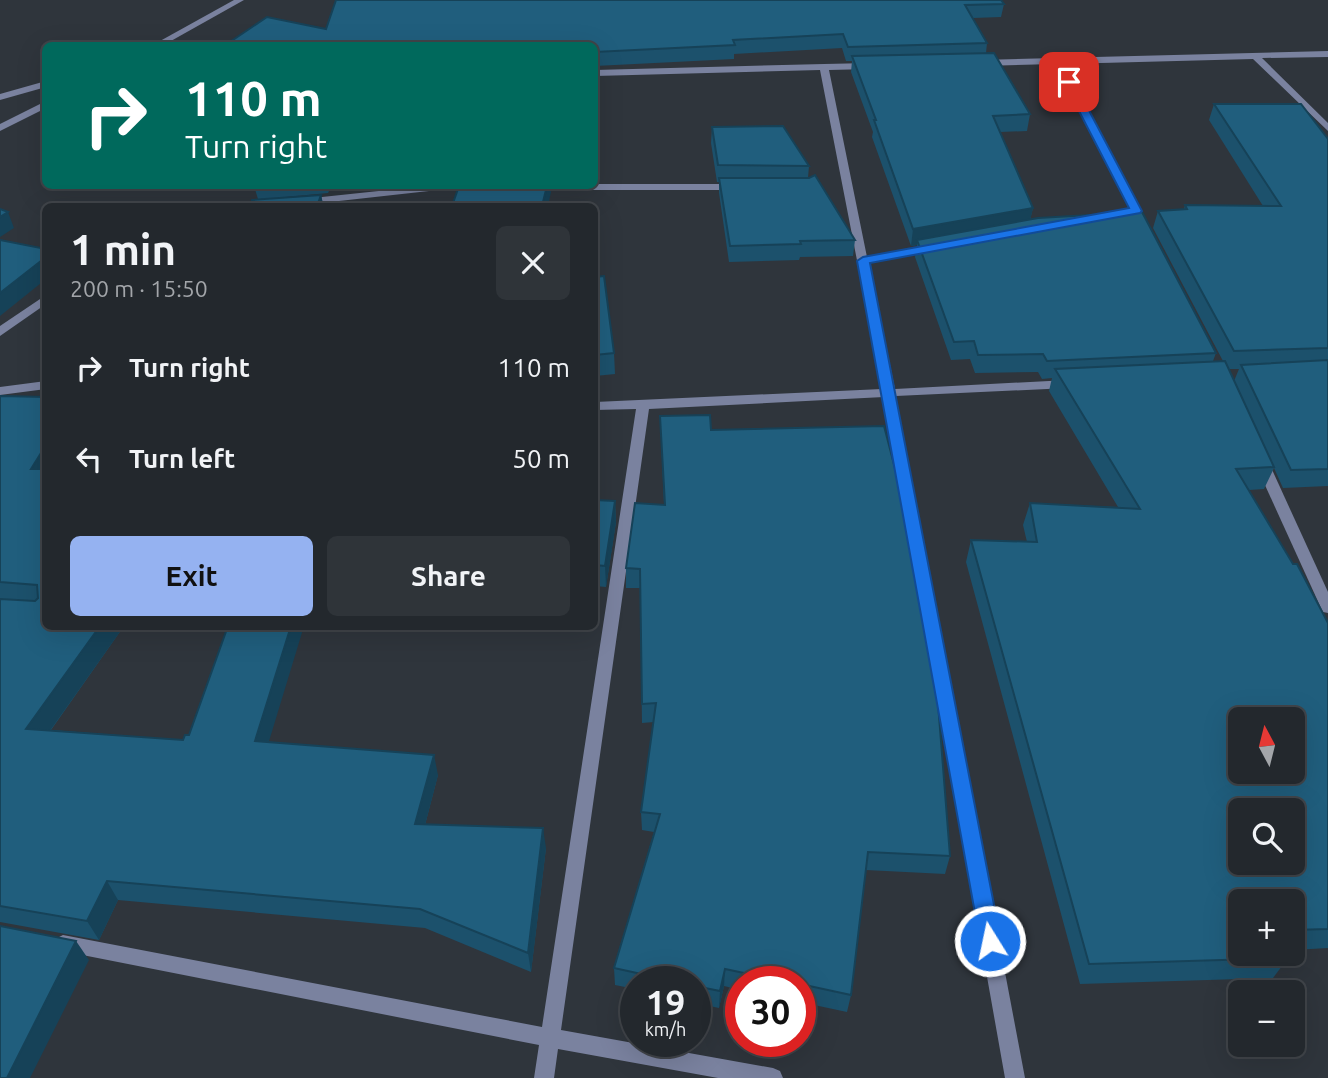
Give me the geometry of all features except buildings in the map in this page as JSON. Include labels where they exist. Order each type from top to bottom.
[{"type":"street","points":[[162,42],[240,0]]},
{"type":"street","points":[[975,63],[1328,54]]},
{"type":"street","points":[[1255,56],[1328,128]]},
{"type":"street","points":[[1057,61],[1149,234]]},
{"type":"street","points":[[598,73],[879,65]]},
{"type":"street","points":[[824,67],[889,393],[1015,1078]]},
{"type":"street","points":[[0,97],[42,85]]},
{"type":"street","points":[[0,128],[42,106]]},
{"type":"street","points":[[598,187],[753,188]]},
{"type":"street","points":[[320,203],[430,189]]},
{"type":"street","points":[[1123,213],[1136,211]]},
{"type":"street","points":[[863,261],[945,246]]},
{"type":"street","points":[[0,332],[42,301]]},
{"type":"street","points":[[598,407],[1084,383]]},
{"type":"street","points":[[0,391],[42,386]]},
{"type":"street","points":[[544,1078],[643,405]]},
{"type":"street","points":[[1256,449],[1328,608]]},
{"type":"street","points":[[41,940],[773,1078]]},
{"type":"route","points":[[990,941],[863,261],[1136,211],[1069,82]]}]
